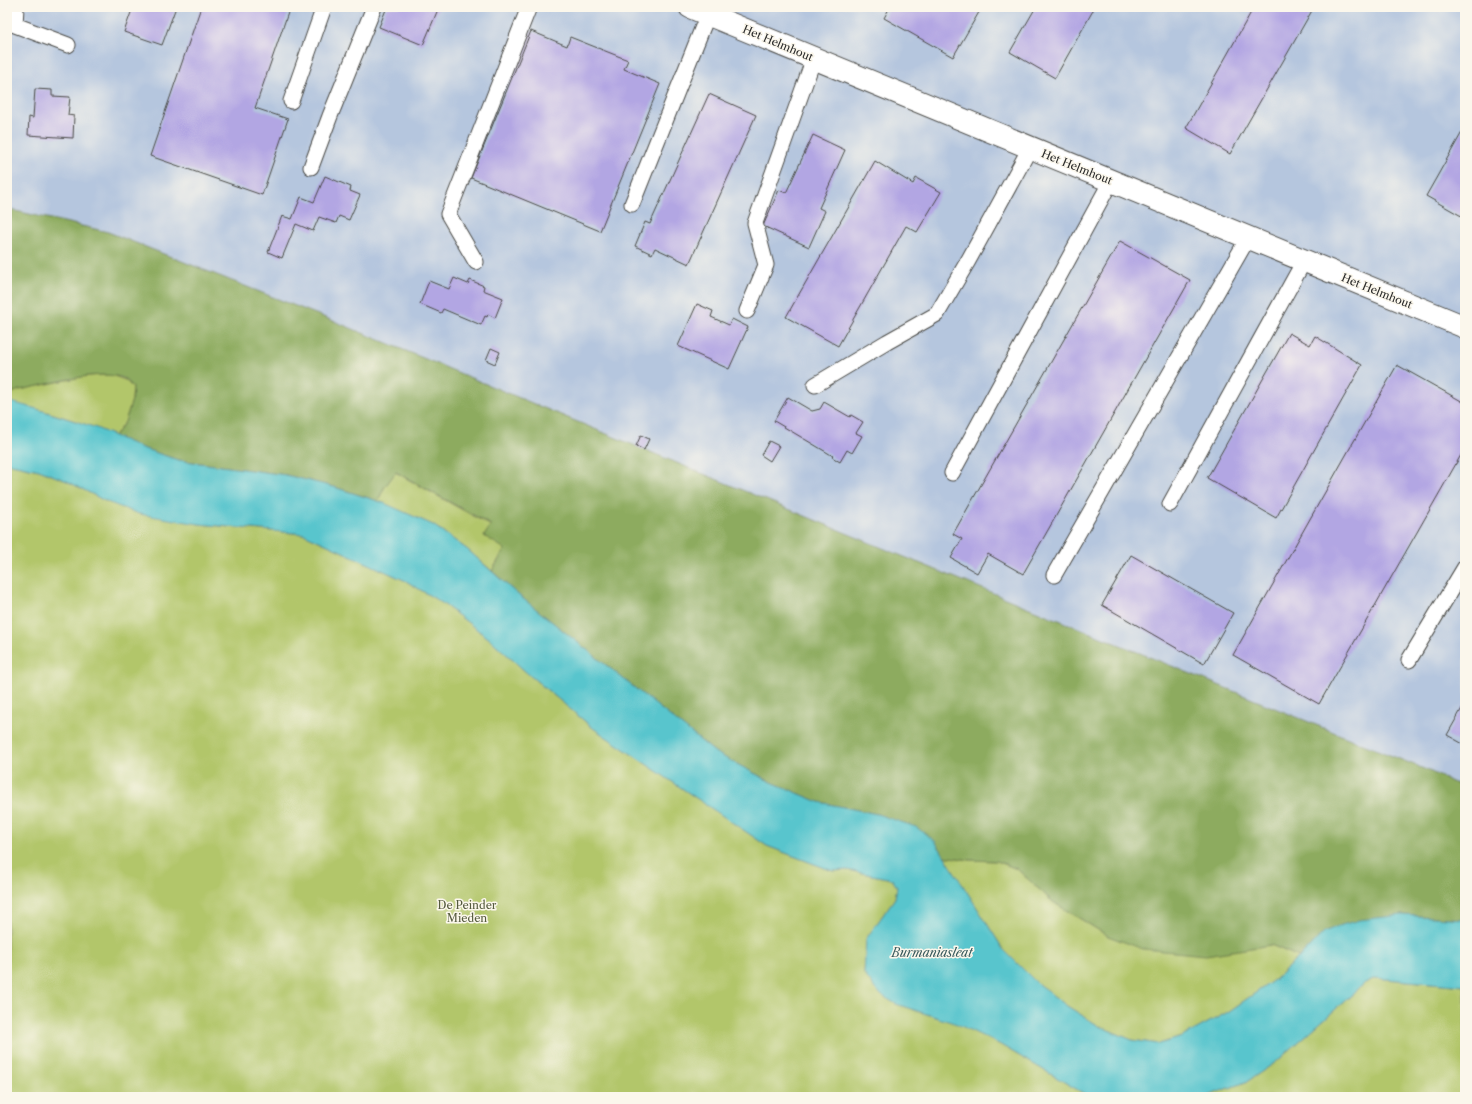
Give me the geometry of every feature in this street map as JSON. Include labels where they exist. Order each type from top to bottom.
[{"type":"street","name":"Het Helmhout","points":[[699,11],[1465,327]]},
{"type":"lane","points":[[16,7],[15,25],[68,44]]},
{"type":"lane","points":[[291,101],[324,7]]},
{"type":"lane","points":[[311,167],[374,7]]},
{"type":"lane","points":[[476,262],[448,214],[529,7]]},
{"type":"lane","points":[[632,204],[699,11]]},
{"type":"lane","points":[[747,311],[766,265],[754,223],[814,58]]},
{"type":"lane","points":[[815,385],[937,314],[1030,148]]},
{"type":"lane","points":[[952,473],[1111,181]]},
{"type":"lane","points":[[1054,575],[1248,238]]},
{"type":"lane","points":[[1170,504],[1304,261]]},
{"type":"lane","points":[[1409,660],[1465,567]]},
{"type":"shaded area","points":[[7,7],[1465,7],[1465,816],[7,264]]},
{"type":"green space","points":[[7,209],[108,232],[336,322],[880,547],[1429,771],[1465,788],[1465,919],[1402,915],[1308,949],[1299,957],[1271,945],[1206,955],[1143,949],[1108,936],[1053,902],[1017,869],[997,861],[970,860],[944,856],[935,841],[877,814],[819,802],[769,781],[716,753],[516,593],[492,571],[505,549],[484,536],[491,525],[396,472],[384,488],[378,501],[334,487],[286,475],[178,460],[142,448],[114,436],[125,422],[132,400],[133,388],[125,379],[115,376],[102,375],[73,378],[19,390],[12,393],[9,402],[7,401]]},
{"type":"green space","points":[[111,375],[125,380],[133,388],[132,400],[125,422],[114,436],[62,417],[9,402],[12,393],[19,390],[86,376]]},
{"type":"green space","name":"De Peinder Mieden","points":[[7,463],[39,470],[67,481],[107,502],[199,524],[304,534],[406,581],[442,603],[491,640],[527,673],[593,728],[767,846],[833,871],[847,870],[892,879],[897,887],[895,898],[866,939],[864,974],[896,1004],[957,1023],[999,1044],[1090,1097],[7,1097]]},
{"type":"green space","points":[[395,472],[491,526],[505,549],[492,571],[468,550],[433,525],[378,501],[384,488]]},
{"type":"green space","points":[[944,856],[970,860],[997,861],[1017,869],[1053,902],[1108,936],[1247,948],[1271,945],[1299,957],[1274,980],[1228,1012],[1182,1037],[1159,1044],[1132,1040],[1099,1026],[1067,1006],[1038,984],[1003,949]]},
{"type":"green space","points":[[1375,978],[1465,986],[1465,1097],[1205,1097],[1248,1081],[1276,1062],[1365,983]]},
{"type":"water","name":"Burmaniasleat","points":[[7,401],[94,427],[142,448],[178,460],[286,475],[334,487],[384,503],[433,525],[468,550],[516,593],[716,753],[769,781],[819,802],[877,814],[916,827],[935,841],[1003,949],[1038,984],[1067,1006],[1099,1026],[1132,1040],[1159,1044],[1182,1037],[1228,1012],[1274,980],[1324,932],[1359,920],[1402,915],[1465,919],[1465,986],[1375,978],[1365,983],[1276,1062],[1248,1081],[1205,1097],[1090,1097],[999,1044],[957,1024],[896,1004],[881,995],[864,974],[866,939],[895,898],[897,887],[892,879],[847,870],[833,871],[767,846],[593,728],[527,673],[491,640],[442,603],[406,581],[304,534],[199,524],[139,514],[107,502],[67,481],[39,470],[7,463]]},
{"type":"building","points":[[133,7],[176,7],[162,45],[124,32]]},
{"type":"building","points":[[201,7],[290,7],[255,108],[288,119],[262,195],[150,156]]},
{"type":"building","points":[[387,7],[439,7],[423,45],[379,27]]},
{"type":"building","points":[[890,7],[982,7],[953,57],[884,18]]},
{"type":"building","points":[[1036,7],[1095,7],[1055,78],[1010,52]]},
{"type":"building","points":[[1254,7],[1314,7],[1230,154],[1186,128]]},
{"type":"building","points":[[531,31],[567,46],[570,37],[628,60],[624,69],[660,84],[600,231],[471,178]]},
{"type":"building","points":[[35,89],[52,90],[52,96],[70,97],[68,115],[74,116],[73,138],[28,135],[29,117],[33,118]]},
{"type":"building","points":[[709,94],[756,115],[689,264],[655,248],[652,254],[635,246],[645,222],[650,224]]},
{"type":"building","points":[[1465,127],[1465,218],[1426,196]]},
{"type":"building","points":[[813,135],[845,150],[819,208],[825,211],[809,247],[763,226],[779,190],[786,193]]},
{"type":"building","points":[[875,161],[913,184],[916,178],[941,192],[917,232],[906,226],[838,346],[786,317]]},
{"type":"building","points":[[325,176],[351,187],[350,191],[360,195],[349,220],[339,216],[336,223],[319,217],[313,231],[296,224],[282,258],[268,252],[282,216],[292,219],[301,197],[314,202]]},
{"type":"building","points":[[1120,241],[1190,280],[1023,574],[988,554],[977,573],[951,558],[962,539],[953,534]]},
{"type":"building","points":[[454,278],[468,284],[470,280],[484,286],[483,290],[503,298],[495,318],[488,314],[487,317],[485,316],[481,325],[443,309],[441,313],[420,304],[429,281],[449,289]]},
{"type":"building","points":[[697,304],[713,311],[711,317],[729,325],[732,319],[748,327],[729,369],[678,346]]},
{"type":"building","points":[[1289,333],[1310,345],[1315,336],[1362,365],[1276,518],[1207,478]]},
{"type":"building","points":[[491,348],[500,352],[495,364],[486,360]]},
{"type":"building","points":[[1397,365],[1465,403],[1465,448],[1319,704],[1233,655]]},
{"type":"building","points":[[788,397],[812,411],[820,409],[824,402],[850,417],[851,415],[863,422],[856,433],[862,436],[852,453],[847,450],[840,462],[832,457],[833,456],[774,421]]},
{"type":"building","points":[[641,435],[649,439],[644,450],[636,446]]},
{"type":"building","points":[[769,441],[779,446],[770,461],[761,455]]},
{"type":"building","points":[[1131,555],[1233,613],[1204,664],[1102,605]]},
{"type":"building","points":[[1465,703],[1465,745],[1447,735]]}]
